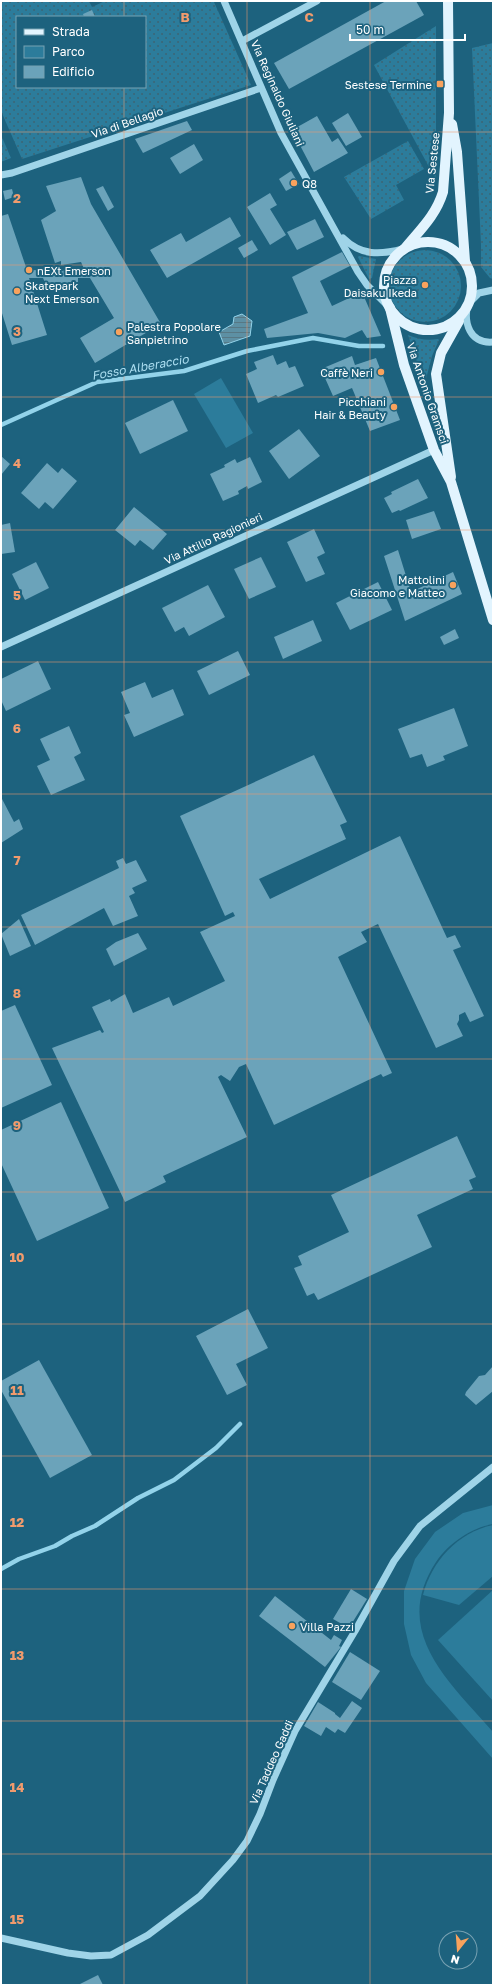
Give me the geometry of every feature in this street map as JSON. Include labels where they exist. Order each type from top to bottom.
[{"type":"main road","name":"Via Sestese","points":[[403,249],[427,224],[440,204],[445,178],[450,113],[448,1]]},
{"type":"main road","name":"Via Sestese","points":[[450,113],[458,152],[465,261]]},
{"type":"main road","points":[[416,243],[438,243],[452,249],[465,261],[472,279],[467,306],[447,326],[426,330],[405,324],[390,308],[385,295],[386,273],[392,260],[403,249],[416,243]]},
{"type":"main road","name":"Via Antonio Gramsci","points":[[467,306],[444,345],[436,374],[452,482],[493,620]]},
{"type":"main road","name":"Via Antonio Gramsci","points":[[390,308],[402,359],[434,450],[452,482]]},
{"type":"street","name":"Via Reginaldo Giuliani","points":[[224,1],[281,133],[367,284],[390,308]]},
{"type":"street","points":[[242,41],[317,1]]},
{"type":"street","name":"Via di Bellagio","points":[[1,175],[12,173],[261,88]]},
{"type":"street","name":"Via Reginaldo Giuliani","points":[[338,234],[354,248],[369,253],[383,253],[403,249]]},
{"type":"street","points":[[493,290],[479,293],[467,306],[466,322],[470,331],[481,341],[493,342]]},
{"type":"street","name":"Via Attilio Ragionieri","points":[[1,647],[434,450]]},
{"type":"street","name":"Via Taddeo Gaddi","points":[[1,1938],[68,1953],[91,1956],[111,1955],[148,1935],[200,1896],[229,1865],[247,1841],[295,1731],[355,1631],[394,1561],[420,1526],[493,1467]]},
{"type":"green space","points":[[1,1],[89,1],[92,7],[105,1],[214,2],[251,85],[22,159],[1,111]]},
{"type":"green space","points":[[436,26],[436,180],[374,65]]},
{"type":"green space","points":[[493,43],[493,279],[490,278],[481,267],[472,48]]},
{"type":"green space","points":[[1,135],[11,158],[1,162]]},
{"type":"green space","points":[[408,141],[424,169],[396,185],[404,200],[371,219],[344,177]]},
{"type":"green space","name":"Piazza Daisaku Ikeda","points":[[425,250],[445,256],[455,266],[461,286],[455,306],[445,316],[425,322],[405,316],[395,306],[389,286],[395,266],[405,256]]},
{"type":"green space","points":[[358,257],[376,259],[372,278],[369,279]]},
{"type":"green space","points":[[408,335],[415,338],[439,340],[432,356],[426,379],[423,380]]},
{"type":"green space","points":[[221,378],[253,433],[226,448],[194,394]]},
{"type":"green space","points":[[493,1505],[493,1524],[477,1529],[461,1537],[441,1555],[436,1562],[423,1587],[419,1611],[422,1633],[431,1654],[444,1675],[459,1694],[493,1732],[493,1759],[426,1683],[411,1655],[404,1624],[404,1591],[415,1559],[435,1532],[463,1513]]},
{"type":"green space","points":[[493,1525],[493,1576],[459,1605],[423,1595],[432,1571],[448,1550],[468,1534]]},
{"type":"green space","points":[[493,1590],[493,1701],[438,1640]]},
{"type":"shaded area","points":[[242,314],[252,321],[250,336],[224,345],[219,332],[233,324],[234,317]]},
{"type":"building","points":[[386,1],[416,1],[424,15],[289,89],[274,63]]},
{"type":"building","points":[[92,10],[95,16],[84,16],[83,14]]},
{"type":"building","points":[[348,113],[362,137],[346,146],[332,123]]},
{"type":"building","points":[[317,116],[332,142],[338,138],[348,153],[314,172],[292,130]]},
{"type":"building","points":[[187,121],[192,130],[143,153],[135,139]]},
{"type":"building","points":[[194,144],[203,160],[180,174],[170,158]]},
{"type":"building","points":[[291,171],[299,184],[286,191],[279,179]]},
{"type":"building","name":"nEXt Emerson","points":[[81,177],[91,204],[161,324],[95,363],[80,338],[114,318],[90,278],[78,278],[78,287],[47,287],[43,278],[29,278],[47,335],[12,345],[1,310],[1,216],[8,214],[27,270],[85,271],[81,262],[61,265],[61,261],[55,263],[41,220],[56,211],[46,186]]},
{"type":"building","points":[[103,186],[114,207],[108,211],[96,189]]},
{"type":"building","points":[[12,189],[14,197],[5,200],[3,191]]},
{"type":"building","points":[[270,193],[277,205],[270,209],[286,235],[270,245],[247,207]]},
{"type":"building","points":[[230,217],[241,236],[167,278],[150,250],[181,233],[186,242]]},
{"type":"building","points":[[315,219],[324,237],[297,250],[287,232]]},
{"type":"building","points":[[252,240],[258,250],[244,258],[238,248]]},
{"type":"building","points":[[342,252],[350,266],[320,281],[332,306],[362,292],[381,336],[367,338],[362,330],[345,338],[318,333],[267,338],[264,329],[308,313],[292,277]]},
{"type":"building","points":[[273,355],[277,365],[286,361],[289,368],[295,366],[304,386],[278,397],[276,395],[258,403],[246,374],[257,369],[254,362]]},
{"type":"building","points":[[352,356],[355,365],[376,358],[400,420],[370,431],[352,388],[333,396],[321,369]]},
{"type":"building","points":[[173,400],[188,431],[140,454],[125,423]]},
{"type":"building","points":[[299,429],[320,456],[289,479],[269,451]]},
{"type":"building","points":[[1,456],[10,464],[1,475]]},
{"type":"building","points":[[250,457],[262,482],[248,489],[247,486],[238,491],[239,494],[223,501],[210,474],[225,467],[224,465],[235,459],[237,463]]},
{"type":"building","points":[[47,463],[58,473],[62,468],[77,481],[53,509],[45,502],[39,509],[21,493]]},
{"type":"building","points":[[418,479],[428,498],[400,511],[399,510],[392,513],[384,498],[392,494],[391,492]]},
{"type":"building","points":[[134,507],[167,534],[153,550],[140,540],[135,546],[115,530]]},
{"type":"building","points":[[434,511],[441,529],[412,539],[406,520]]},
{"type":"building","points":[[10,523],[15,552],[1,554],[1,525]]},
{"type":"building","points":[[314,529],[325,553],[317,557],[325,574],[306,582],[287,542]]},
{"type":"building","points":[[398,550],[411,592],[453,572],[462,594],[405,621],[384,556]]},
{"type":"building","points":[[261,557],[276,587],[249,599],[234,569]]},
{"type":"building","points":[[36,562],[49,588],[25,600],[12,574]]},
{"type":"building","points":[[378,582],[392,610],[350,630],[336,603]]},
{"type":"building","points":[[208,585],[225,617],[189,636],[184,627],[175,632],[162,608]]},
{"type":"building","points":[[313,620],[322,641],[283,659],[274,637]]},
{"type":"building","points":[[455,629],[459,638],[444,645],[440,637]]},
{"type":"building","points":[[238,651],[250,675],[209,695],[197,671]]},
{"type":"building","points":[[38,661],[51,689],[6,711],[1,700],[1,679]]},
{"type":"building","points":[[145,682],[152,698],[173,689],[184,715],[134,737],[124,715],[130,713],[121,692]]},
{"type":"building","points":[[454,708],[468,746],[443,756],[445,760],[427,767],[422,754],[410,758],[398,729]]},
{"type":"building","points":[[69,726],[81,753],[74,757],[85,780],[51,795],[37,766],[50,760],[40,739]]},
{"type":"building","points":[[314,755],[347,822],[340,825],[346,839],[259,879],[270,899],[400,836],[447,938],[455,935],[461,947],[453,950],[484,1016],[470,1022],[465,1012],[459,1015],[457,1024],[463,1036],[436,1048],[378,924],[361,932],[367,942],[338,957],[392,1073],[383,1077],[381,1074],[274,1125],[246,1064],[239,1067],[230,1081],[221,1075],[218,1077],[247,1137],[163,1176],[166,1182],[125,1202],[52,1048],[100,1030],[102,1033],[104,1032],[92,1007],[110,999],[111,1002],[125,994],[133,1013],[169,997],[173,1006],[225,981],[200,932],[235,916],[233,912],[225,916],[180,816]]},
{"type":"building","points":[[1,797],[14,822],[19,819],[23,829],[1,843]]},
{"type":"building","points":[[123,858],[126,864],[136,860],[147,881],[132,888],[135,893],[129,896],[138,916],[113,926],[104,908],[35,945],[21,915],[119,868],[116,861]]},
{"type":"building","points":[[19,919],[31,946],[10,956],[1,934]]},
{"type":"building","points":[[138,933],[147,949],[114,966],[106,949],[116,942]]},
{"type":"building","points":[[15,1005],[52,1085],[1,1108],[1,1011]]},
{"type":"building","points":[[61,1102],[109,1208],[37,1241],[1,1163],[1,1130]]},
{"type":"building","points":[[457,1136],[476,1177],[469,1180],[473,1189],[417,1215],[432,1247],[318,1300],[314,1293],[307,1296],[294,1268],[302,1265],[298,1256],[349,1232],[331,1195]]},
{"type":"building","points":[[248,1309],[268,1348],[236,1364],[247,1385],[227,1395],[196,1336]]},
{"type":"building","points":[[39,1360],[92,1455],[50,1478],[1,1390],[1,1381]]},
{"type":"building","points":[[493,1366],[493,1391],[476,1405],[465,1395],[466,1392],[479,1376],[485,1375]]},
{"type":"building","points":[[351,1589],[367,1599],[349,1628],[333,1619]]},
{"type":"building","name":"Villa Pazzi","points":[[275,1596],[331,1640],[334,1635],[342,1640],[339,1646],[341,1647],[325,1667],[259,1616]]},
{"type":"building","points":[[350,1652],[380,1671],[361,1700],[332,1682]]},
{"type":"building","points":[[352,1701],[362,1708],[345,1733],[338,1729],[335,1733],[326,1727],[321,1736],[304,1726],[318,1702],[340,1718]]},
{"type":"building","points":[[98,1975],[103,1985],[80,1984]]},
{"type":"waterway","name":"Fosso Alberaccio","points":[[1,425],[97,382],[184,371],[247,351],[313,338],[359,346],[383,346]]},
{"type":"waterway","points":[[1,1569],[19,1559],[55,1546],[72,1536],[95,1526],[138,1498],[174,1480],[216,1448],[240,1424]]},
{"type":"place","name":"Sestese Termine","points":[[440,84]]},
{"type":"place","name":"Q8","points":[[294,183]]},
{"type":"place","name":"nEXt Emerson","points":[[29,270]]},
{"type":"place","name":"Piazza Daisaku Ikeda","points":[[425,285]]},
{"type":"place","name":"Skatepark Next Emerson","points":[[17,291]]},
{"type":"place","name":"Palestra Popolare Sanpietrino","points":[[119,332]]},
{"type":"place","name":"Caffè Neri","points":[[381,372]]},
{"type":"place","name":"Picchiani Hair & Beauty","points":[[394,407]]},
{"type":"place","name":"Mattolini Giacomo e Matteo","points":[[453,585]]},
{"type":"place","name":"Villa Pazzi","points":[[292,1626]]}]
